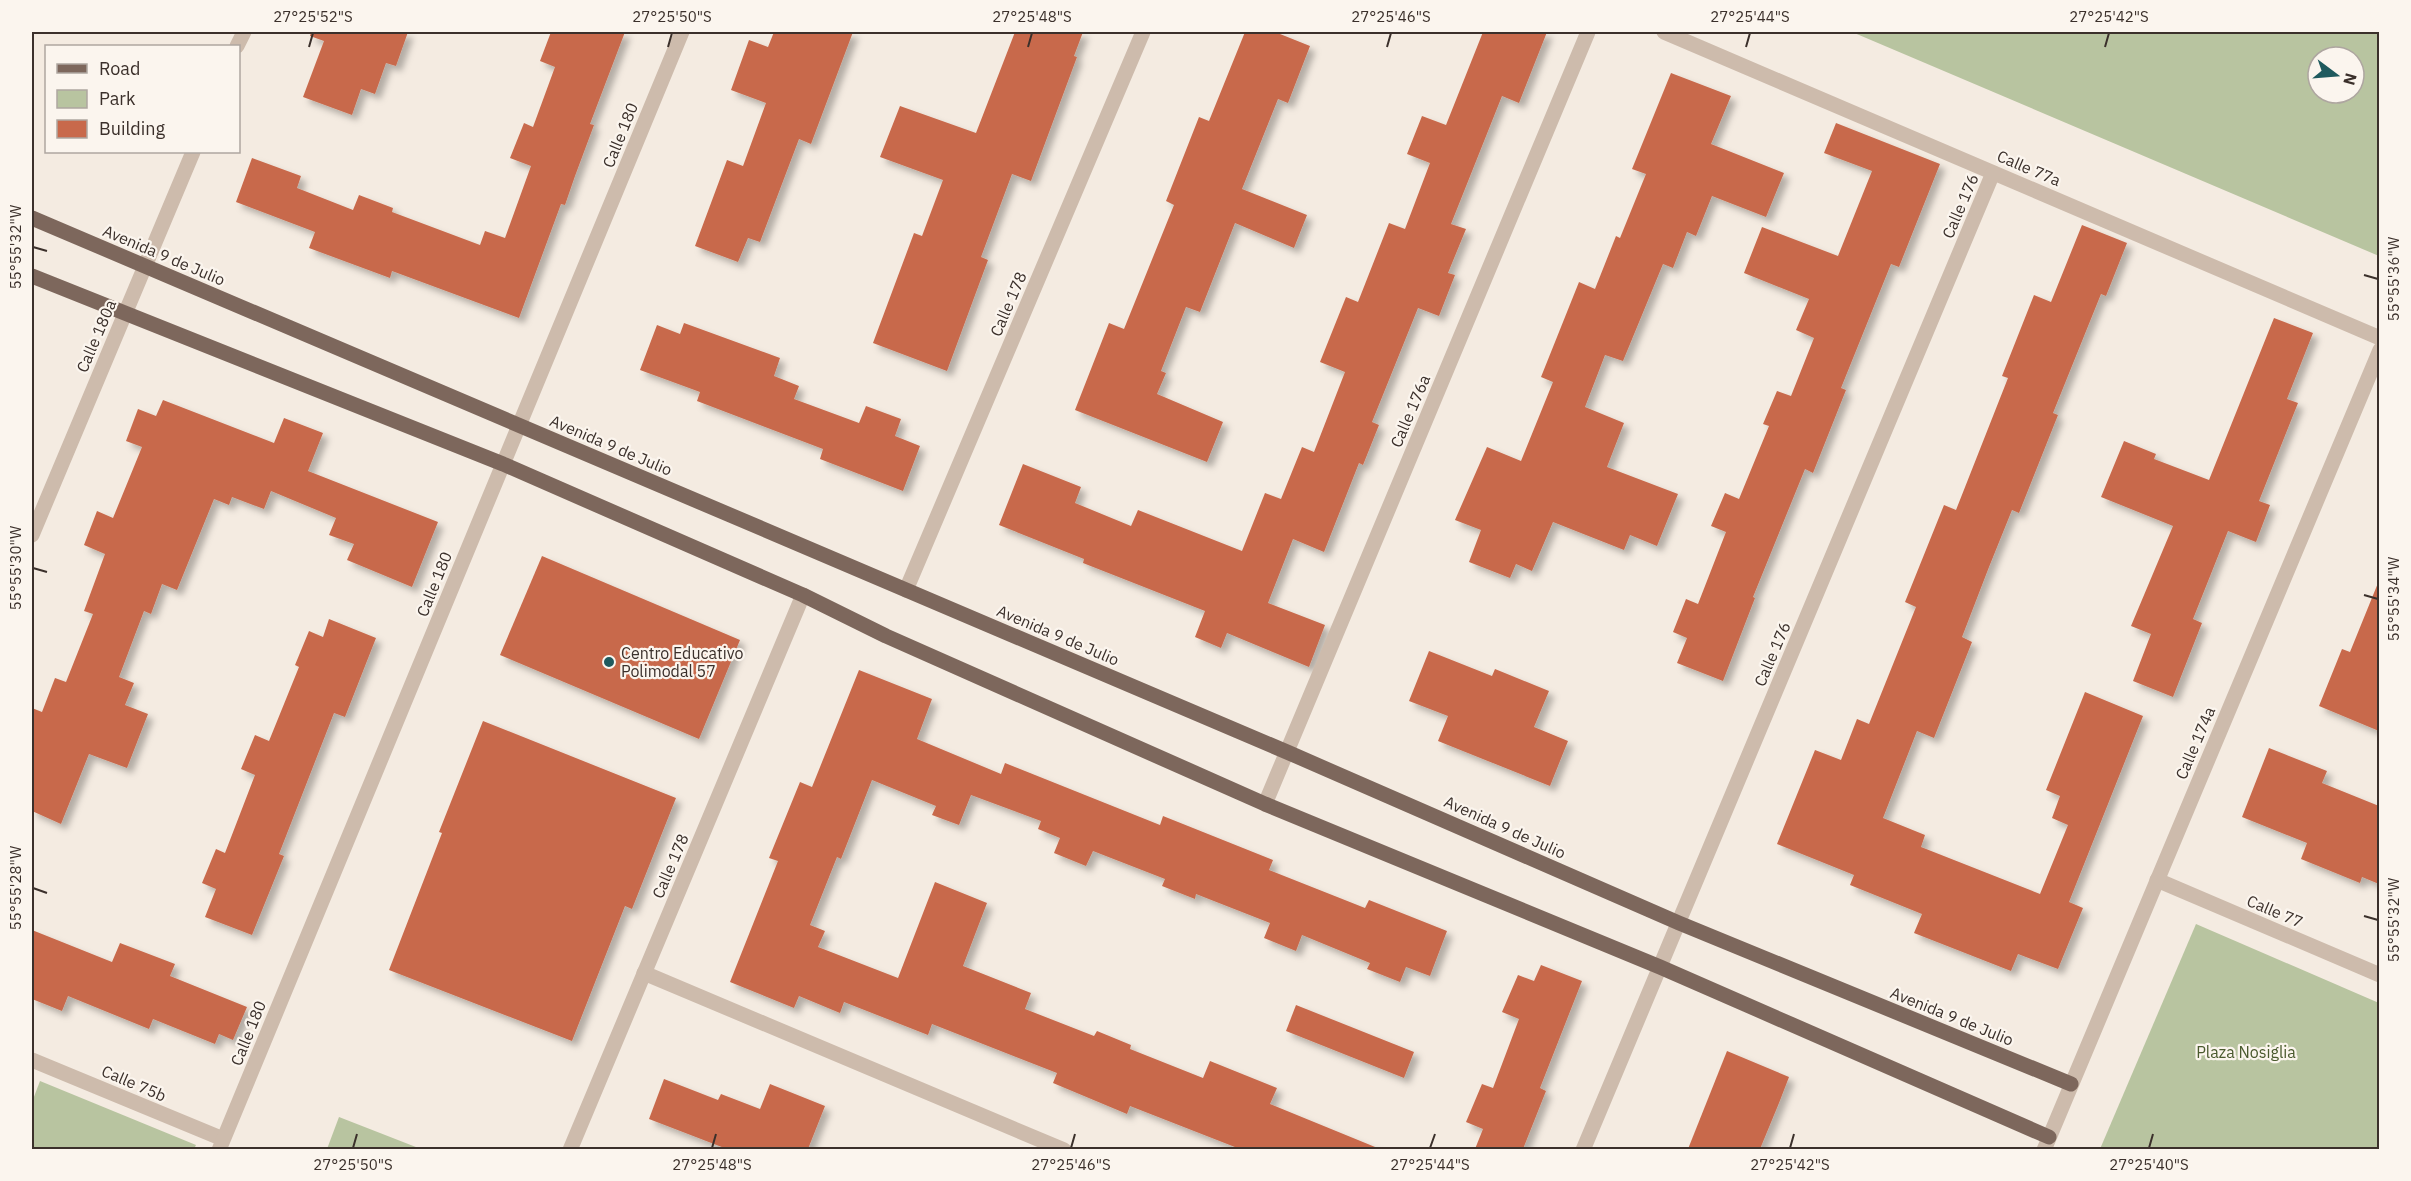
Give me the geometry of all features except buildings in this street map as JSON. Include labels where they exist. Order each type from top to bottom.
[{"type":"main road","name":"Avenida 9 de Julio","points":[[32,218],[1287,752],[1679,923],[2071,1084]]},
{"type":"main road","points":[[32,276],[503,464],[802,595],[897,641],[1265,804],[1660,967],[2046,1143]]},
{"type":"street","name":"Calle 180","points":[[221,1144],[682,32]]},
{"type":"street","name":"Calle 178","points":[[906,590],[1143,32]]},
{"type":"street","name":"Calle 176a","points":[[1265,804],[1588,32]]},
{"type":"street","name":"Calle 77a","points":[[1664,32],[2379,338]]},
{"type":"street","name":"Calle 180a","points":[[32,535],[193,153]]},
{"type":"street","name":"Calle 176","points":[[1583,1149],[1993,173]]},
{"type":"street","name":"Calle 174a","points":[[2046,1143],[2379,350]]},
{"type":"street","name":"Calle 178","points":[[570,1149],[802,595]]},
{"type":"street","name":"Calle 77","points":[[2157,880],[2379,975]]},
{"type":"street","points":[[645,973],[1064,1149]]},
{"type":"street","name":"Calle 75b","points":[[32,1060],[221,1144]]},
{"type":"green space","points":[[1852,32],[2379,32],[2379,256]]},
{"type":"green space","name":"Plaza Nosiglia","points":[[2196,924],[2379,1003],[2379,1149],[2100,1149]]},
{"type":"green space","points":[[40,1081],[196,1145],[194,1149],[32,1149],[32,1102]]},
{"type":"green space","points":[[339,1117],[421,1149],[327,1149]]},
{"type":"place","name":"Centro Educativo Polimodal 57","points":[[609,662]]}]
